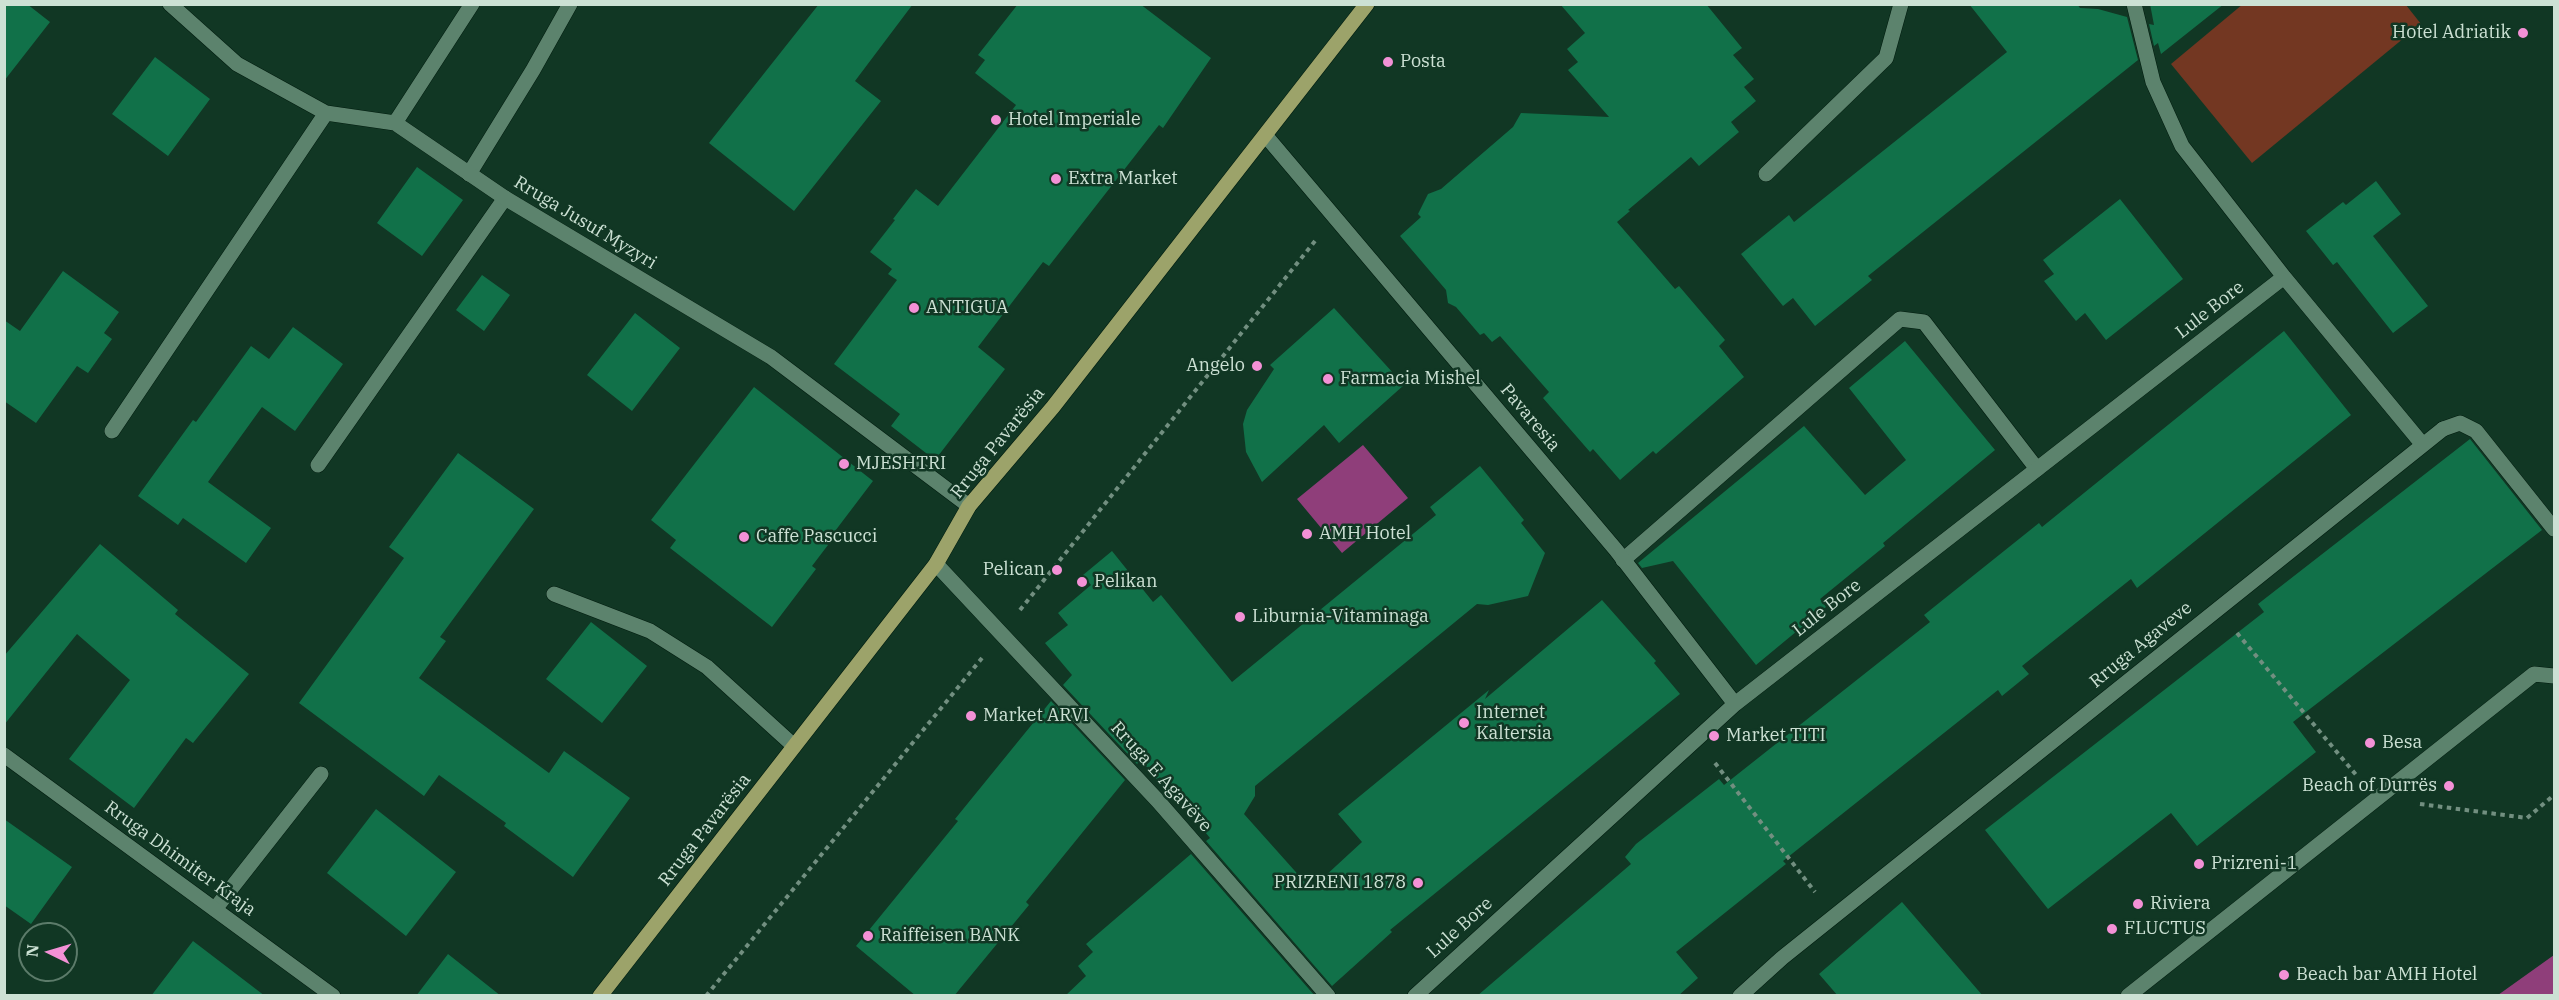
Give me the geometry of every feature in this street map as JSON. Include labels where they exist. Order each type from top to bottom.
[{"type":"main road","name":"Rruga Pavarësia","points":[[600,996],[936,564],[969,506],[1053,407],[1368,4]]},
{"type":"street","name":"Rruga Jusuf Myzyri","points":[[170,4],[237,64],[326,113],[395,123],[505,198],[771,357],[969,506]]},
{"type":"street","points":[[395,123],[472,4]]},
{"type":"street","points":[[469,174],[533,70],[570,4]]},
{"type":"street","points":[[1766,174],[1886,58],[1901,4]]},
{"type":"street","points":[[2134,4],[2153,82],[2182,146],[2284,277],[2422,445]]},
{"type":"street","points":[[112,431],[326,113]]},
{"type":"street","name":"Pavaresia","points":[[1266,136],[1623,560],[1735,704]]},
{"type":"street","points":[[318,465],[505,198]]},
{"type":"street","name":"Lule Bore","points":[[1415,996],[1735,704],[2284,277]]},
{"type":"street","points":[[1623,560],[1900,319],[1924,322],[2037,469]]},
{"type":"street","name":"Rruga Agaveve","points":[[1740,996],[1782,958],[2443,429],[2460,423],[2476,431],[2554,529]]},
{"type":"street","name":"Rruga E Agavëve","points":[[936,564],[1158,801],[1328,996]]},
{"type":"street","points":[[554,594],[651,631],[707,667],[794,746]]},
{"type":"street","points":[[2128,996],[2534,674],[2554,675]]},
{"type":"street","name":"Rruga Dhimiter Kraja","points":[[4,755],[333,996]]},
{"type":"street","points":[[215,909],[321,774]]},
{"type":"path","points":[[2217,609],[2376,799],[2527,818],[2554,795]]},
{"type":"path","points":[[1697,738],[1833,917]]},
{"type":"shaded area","points":[[2243,4],[2406,5],[2421,24],[2252,163],[2171,64]]},
{"type":"shaded area","points":[[1363,445],[1408,498],[1342,553],[1297,499]]},
{"type":"shaded area","points":[[2554,955],[2554,995],[2498,995]]},
{"type":"building","points":[[4,4],[27,4],[50,22],[4,81]]},
{"type":"building","points":[[819,4],[913,4],[855,81],[881,101],[794,211],[709,143]]},
{"type":"building","points":[[1018,4],[1140,4],[1211,58],[1163,128],[1159,125],[1049,266],[1043,262],[978,347],[1005,369],[935,460],[891,426],[900,414],[834,364],[897,280],[888,274],[892,269],[870,252],[895,220],[893,219],[916,189],[938,206],[1016,105],[975,73],[985,60],[978,55]]},
{"type":"building","points":[[1560,4],[1706,4],[1742,48],[1733,55],[1754,79],[1744,87],[1756,101],[1731,122],[1739,132],[1699,166],[1691,157],[1617,222],[1675,289],[1679,286],[1725,340],[1719,346],[1744,377],[1656,454],[1653,451],[1620,480],[1593,449],[1590,452],[1543,398],[1549,392],[1500,336],[1492,342],[1484,333],[1480,335],[1456,307],[1448,303],[1446,290],[1400,236],[1421,217],[1418,214],[1428,194],[1441,189],[1513,127],[1521,113],[1609,117],[1568,70],[1578,62],[1567,49],[1585,33]]},
{"type":"building","points":[[1969,4],[2077,4],[2080,8],[2098,9],[2127,17],[2138,60],[1868,276],[1872,280],[1815,326],[1793,298],[1783,306],[1741,254],[1789,215],[1794,222],[2007,52]]},
{"type":"building","points":[[2150,4],[2224,4],[2161,54],[2158,43],[2154,46],[2149,24],[2154,25]]},
{"type":"building","points":[[155,57],[210,99],[168,156],[112,114]]},
{"type":"building","points":[[417,167],[463,200],[422,256],[377,223]]},
{"type":"building","points":[[2376,181],[2401,214],[2373,236],[2428,306],[2393,333],[2337,262],[2333,265],[2306,231],[2343,202],[2346,205]]},
{"type":"building","points":[[2120,199],[2183,279],[2106,340],[2085,313],[2076,321],[2044,281],[2054,274],[2043,260]]},
{"type":"building","points":[[63,271],[119,312],[104,333],[112,339],[88,373],[77,366],[36,423],[4,401],[4,320],[20,331]]},
{"type":"building","points":[[482,275],[510,295],[484,331],[456,310]]},
{"type":"building","points":[[1334,308],[1404,385],[1339,443],[1324,425],[1262,482],[1246,452],[1243,424],[1247,410],[1274,369],[1270,365]]},
{"type":"building","points":[[635,313],[680,348],[632,411],[587,375]]},
{"type":"building","points":[[293,327],[343,364],[295,431],[262,407],[208,482],[271,528],[246,563],[183,518],[178,525],[138,496],[251,346],[269,359]]},
{"type":"building","points":[[2284,331],[2351,415],[2137,588],[2131,579],[2022,666],[2029,674],[2002,696],[1998,690],[1783,861],[1786,864],[1676,952],[1698,978],[1678,996],[1477,996],[1631,864],[1625,857],[1636,844],[1719,779],[1724,785],[1930,622],[1924,615],[2039,523],[2042,527]]},
{"type":"building","points":[[1905,341],[1995,450],[1820,599],[1826,607],[1756,665],[1673,561],[1642,568],[1638,563],[1804,426],[1865,495],[1906,460],[1849,388]]},
{"type":"building","points":[[754,387],[873,481],[826,543],[828,545],[812,566],[816,569],[772,627],[670,548],[676,540],[651,520]]},
{"type":"building","points":[[2470,439],[2542,530],[2293,722],[2316,752],[2197,846],[2171,813],[2048,909],[1985,830],[2264,612],[2258,604]]},
{"type":"building","points":[[458,453],[534,509],[440,637],[446,641],[419,678],[549,773],[564,751],[630,798],[573,877],[504,826],[506,823],[439,775],[424,796],[299,703],[404,558],[389,547]]},
{"type":"building","points":[[1480,466],[1524,520],[1521,523],[1545,553],[1528,596],[1488,605],[1477,604],[1255,786],[1255,796],[1244,814],[1311,889],[1362,842],[1338,814],[1489,690],[1485,699],[1602,600],[1656,661],[1654,663],[1680,694],[1390,930],[1392,932],[1332,986],[1206,841],[1210,838],[1160,777],[1157,780],[1141,760],[1137,764],[1063,685],[1072,675],[1045,643],[1068,625],[1058,613],[1091,585],[1083,575],[1112,551],[1153,602],[1161,595],[1232,682],[1436,515],[1430,507]]},
{"type":"building","points":[[100,544],[178,610],[175,614],[249,674],[193,743],[186,738],[134,808],[69,759],[130,680],[77,634],[4,725],[4,656]]},
{"type":"building","points":[[591,622],[647,666],[602,723],[546,679]]},
{"type":"building","points":[[1051,701],[1125,780],[1026,902],[1029,905],[954,996],[916,996],[856,946],[958,821],[955,819]]},
{"type":"building","points":[[376,809],[456,872],[406,936],[327,873]]},
{"type":"building","points":[[4,819],[72,867],[32,922],[28,922],[4,905]]},
{"type":"building","points":[[1191,854],[1315,996],[1065,996],[1086,976],[1078,966],[1093,952],[1086,944]]},
{"type":"building","points":[[1902,902],[1983,996],[1838,996],[1819,974]]},
{"type":"building","points":[[193,941],[265,996],[151,996]]},
{"type":"building","points":[[448,954],[501,996],[416,996]]},
{"type":"place","name":"Hotel Adriatik","points":[[2523,33]]},
{"type":"place","name":"Posta","points":[[1388,62]]},
{"type":"place","name":"Hotel Imperiale","points":[[996,120]]},
{"type":"place","name":"Extra Market","points":[[1056,179]]},
{"type":"place","name":"ANTIGUA","points":[[914,308]]},
{"type":"place","name":"Angelo","points":[[1257,366]]},
{"type":"place","name":"Farmacia Mishel","points":[[1328,379]]},
{"type":"place","name":"MJESHTRI","points":[[844,464]]},
{"type":"place","name":"AMH Hotel","points":[[1307,534]]},
{"type":"place","name":"Caffe Pascucci","points":[[744,537]]},
{"type":"place","name":"Pelican","points":[[1057,570]]},
{"type":"place","name":"Pelikan","points":[[1082,582]]},
{"type":"place","name":"Liburnia-Vitaminaga","points":[[1240,617]]},
{"type":"place","name":"Market ARVI","points":[[971,716]]},
{"type":"place","name":"Internet Kaltersia","points":[[1464,723]]},
{"type":"place","name":"Market TITI","points":[[1714,736]]},
{"type":"place","name":"Besa","points":[[2370,743]]},
{"type":"place","name":"Beach of Durrës","points":[[2449,786]]},
{"type":"place","name":"Prizreni-1","points":[[2199,864]]},
{"type":"place","name":"PRIZRENI 1878","points":[[1418,883]]},
{"type":"place","name":"Riviera","points":[[2138,904]]},
{"type":"place","name":"FLUCTUS","points":[[2112,929]]},
{"type":"place","name":"Raiffeisen BANK","points":[[868,936]]},
{"type":"place","name":"Beach bar AMH Hotel","points":[[2284,975]]}]
